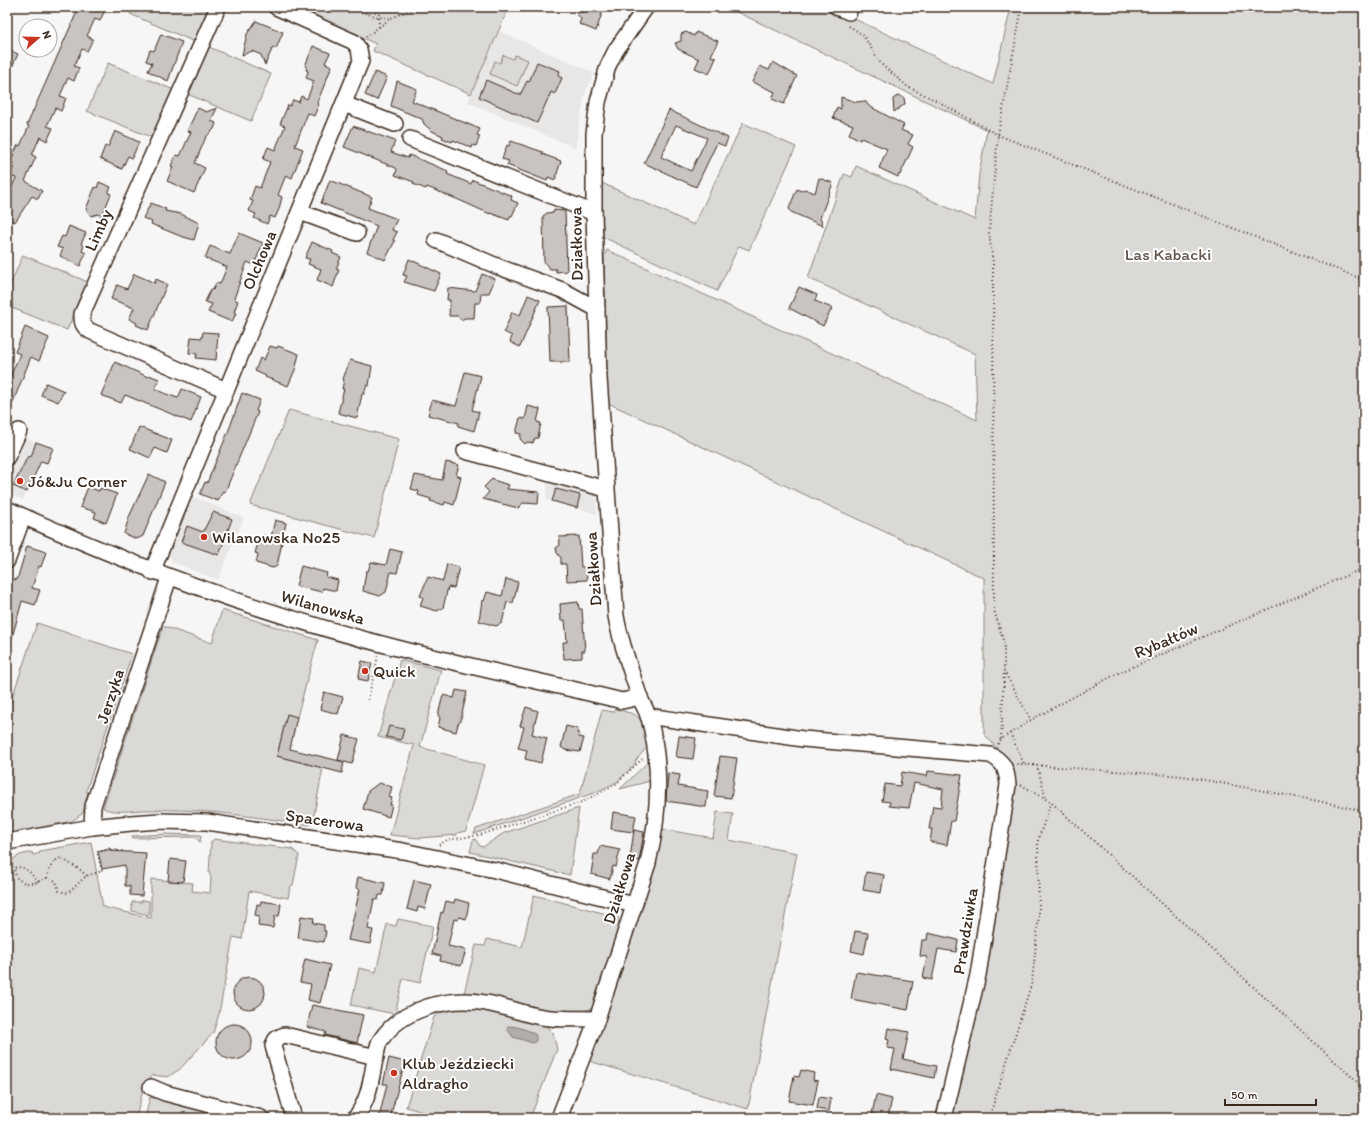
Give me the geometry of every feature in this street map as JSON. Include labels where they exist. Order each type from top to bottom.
[{"type":"street","name":"Limby","points":[[218,7],[82,314],[82,321],[83,325],[90,331],[226,390]]},
{"type":"street","name":"Działkowa","points":[[559,1118],[596,1019],[634,905],[653,840],[658,766],[655,745],[648,716],[623,650],[616,616],[598,378],[593,169],[598,102],[612,59],[646,7]]},
{"type":"street","points":[[272,10],[354,42],[356,46]]},
{"type":"street","name":"Olchowa","points":[[152,572],[361,61],[360,54],[356,46]]},
{"type":"street","points":[[344,104],[395,124]]},
{"type":"street","points":[[410,139],[594,214]]},
{"type":"street","points":[[300,212],[357,233]]},
{"type":"street","points":[[436,240],[500,267],[562,290],[596,309]]},
{"type":"street","points":[[7,457],[20,431]]},
{"type":"street","points":[[465,451],[606,489]]},
{"type":"street","name":"Wilanowska","points":[[7,509],[152,572],[306,622],[400,649],[622,701],[640,697]]},
{"type":"street","points":[[7,561],[23,517]]},
{"type":"street","name":"Jerzyka","points":[[92,827],[93,806],[169,578]]},
{"type":"street","points":[[648,716],[803,739],[1000,765]]},
{"type":"street","name":"Prawdziwka","points":[[944,1118],[978,975],[1008,785],[1000,765]]},
{"type":"street","name":"Spacerowa","points":[[10,848],[92,827],[160,821],[207,822],[313,838],[358,843],[495,870],[634,905]]},
{"type":"street","points":[[355,1118],[365,1105],[380,1042],[394,1025],[411,1014],[427,1007],[450,1002],[485,1003],[542,1017],[596,1019]]},
{"type":"street","points":[[294,1118],[274,1046],[275,1040],[278,1037],[285,1035],[376,1057]]},
{"type":"street","points":[[151,1087],[165,1093],[261,1118]]},
{"type":"path","points":[[254,7],[272,10]]},
{"type":"path","points":[[346,7],[378,17],[391,18]]},
{"type":"path","points":[[379,7],[379,27]]},
{"type":"path","points":[[356,46],[391,18],[418,7]]},
{"type":"path","points":[[1001,739],[1004,643],[994,610],[993,263],[988,233],[998,135],[1022,7]]},
{"type":"path","points":[[844,14],[863,35],[881,64],[908,87],[939,102],[998,135],[1364,280]]},
{"type":"path","name":"Rybałtów","points":[[1000,765],[1001,739],[1031,720],[1116,674],[1364,568]]},
{"type":"path","points":[[368,700],[379,653]]},
{"type":"path","points":[[1004,670],[1031,720]]},
{"type":"path","points":[[1010,733],[1024,764]]},
{"type":"path","points":[[438,849],[444,841],[480,836],[582,802],[600,794],[626,777],[655,745]]},
{"type":"path","points":[[1000,765],[1024,764],[1182,776],[1318,801],[1364,812]]},
{"type":"path","points":[[1000,765],[1046,800],[1051,802],[1364,1088]]},
{"type":"path","points":[[1037,765],[1046,800]]},
{"type":"path","points":[[989,1118],[1032,982],[1039,914],[1038,840],[1051,802]]},
{"type":"path","points":[[7,859],[10,848]]},
{"type":"path","points":[[38,882],[25,868],[19,866],[14,868],[16,877],[19,881],[31,884],[38,882],[47,878],[56,881],[57,889],[64,893],[75,888],[86,876],[102,871],[97,851],[118,848],[118,851],[124,851]]},
{"type":"path","points":[[47,878],[49,869],[61,858],[82,871],[86,876]]},
{"type":"shaded area","points":[[499,31],[595,73],[585,93],[575,148],[468,102]]},
{"type":"shaded area","points":[[27,435],[28,439],[36,442],[31,457],[35,474],[23,500],[7,493],[7,468],[20,439]]},
{"type":"shaded area","points":[[548,477],[596,494],[597,514],[546,500]]},
{"type":"shaded area","points":[[190,495],[244,518],[218,580],[172,562],[168,550]]},
{"type":"shaded area","points":[[508,1026],[533,1033],[536,1035],[536,1041],[533,1043],[513,1037],[507,1029]]},
{"type":"green space","points":[[133,7],[211,7],[195,42],[130,14]]},
{"type":"green space","points":[[293,7],[509,7],[471,94],[373,51],[376,44]]},
{"type":"green space","name":"Las Kabacki","points":[[726,7],[829,7],[993,84],[1011,7],[1364,7],[1364,1118],[946,1118],[979,980],[1014,767],[984,734],[984,578],[608,403],[604,256],[607,250],[977,420],[975,354],[808,278],[844,174],[852,177],[856,166],[975,220],[979,174],[987,130]]},
{"type":"green space","points":[[209,47],[271,74],[251,121],[187,94]]},
{"type":"green space","points":[[503,55],[513,59],[515,55],[528,60],[517,86],[490,74],[495,61],[500,63]]},
{"type":"green space","points":[[108,63],[174,90],[153,138],[87,111]]},
{"type":"green space","points":[[743,123],[796,147],[749,250],[739,246],[717,291],[603,237],[602,183],[694,225]]},
{"type":"green space","points":[[23,255],[88,282],[67,330],[7,306],[7,292]]},
{"type":"green space","points":[[289,410],[399,439],[374,538],[250,505]]},
{"type":"green space","points":[[222,610],[318,640],[297,717],[287,715],[277,756],[323,768],[313,820],[310,825],[248,816],[187,810],[113,811],[103,808],[163,626],[212,643]]},
{"type":"green space","points":[[37,623],[132,654],[86,791],[88,792],[83,813],[72,821],[7,834],[7,702],[10,704]]},
{"type":"green space","points":[[400,660],[441,670],[420,747],[484,765],[466,831],[457,833],[457,835],[419,838],[390,835],[414,745],[378,737]]},
{"type":"green space","points":[[615,709],[634,714],[640,719],[644,718],[649,745],[636,760],[635,764],[617,782],[594,793],[474,834],[476,829],[580,794],[602,710],[614,712]]},
{"type":"green space","points":[[649,761],[650,781],[620,789]]},
{"type":"green space","points":[[579,808],[570,875],[470,852],[473,840],[475,839],[480,846],[483,847],[504,833]]},
{"type":"green space","points":[[717,812],[733,814],[729,840],[797,853],[748,1109],[586,1060],[661,829],[713,838]]},
{"type":"green space","points":[[164,834],[201,835],[200,842],[195,837],[132,838],[132,836]]},
{"type":"green space","points":[[214,839],[292,849],[299,855],[293,885],[290,887],[288,898],[249,891],[242,939],[233,937],[219,1014],[213,1033],[180,1069],[168,1077],[152,1075],[142,1093],[136,1118],[7,1118],[7,863],[20,855],[32,852],[33,855],[40,853],[40,851],[91,842],[103,907],[151,918],[151,879],[193,883],[192,891],[210,893],[211,877],[209,873],[211,842]]},
{"type":"green space","points":[[534,895],[618,917],[619,927],[593,1008],[564,1012],[529,1009],[464,993],[476,945],[485,946],[487,939],[522,947]]},
{"type":"green space","points":[[142,900],[149,901],[149,915],[132,911],[132,902],[142,902]]},
{"type":"green space","points":[[398,919],[433,926],[420,983],[403,979],[395,1014],[351,1005],[359,968],[376,972],[387,924],[396,926]]},
{"type":"green space","points":[[457,1007],[473,1008],[544,1024],[553,1033],[557,1049],[530,1118],[443,1118],[406,1107],[434,1017],[441,1012]]},
{"type":"green space","points":[[150,1097],[235,1118],[145,1118]]},
{"type":"building","points":[[79,7],[106,7],[100,21],[95,19],[87,36],[93,39],[87,51],[82,49],[74,66],[79,68],[74,81],[68,78],[60,96],[66,98],[61,111],[55,108],[47,126],[53,128],[47,141],[40,137],[32,155],[36,157],[25,181],[42,191],[38,199],[32,196],[15,222],[7,219],[7,198],[16,178],[9,176],[15,165],[10,162],[18,145],[20,146],[29,126],[27,125],[57,58],[58,58],[58,55]]},
{"type":"building","points":[[586,7],[604,7],[596,31],[579,24],[581,19],[576,13],[585,11]]},
{"type":"building","points":[[256,21],[283,32],[276,49],[273,47],[265,65],[261,55],[252,51],[242,55],[247,34]]},
{"type":"building","points":[[686,32],[694,36],[696,32],[718,41],[711,56],[716,58],[709,74],[695,68],[699,59],[678,49],[675,43],[681,41],[681,34]]},
{"type":"building","points":[[161,34],[182,42],[168,81],[148,71],[152,63],[146,61],[150,50],[154,51]]},
{"type":"building","points":[[313,46],[330,53],[325,63],[332,66],[317,103],[319,104],[314,116],[308,113],[295,146],[303,149],[292,178],[286,175],[278,195],[282,197],[279,209],[275,218],[270,216],[267,224],[254,218],[256,214],[249,211],[253,201],[250,200],[255,186],[260,188],[270,162],[263,159],[268,147],[275,150],[285,126],[280,124],[288,105],[290,106],[293,100],[299,102],[301,96],[307,99],[314,81],[306,78],[308,71],[306,70],[307,67],[305,66]]},
{"type":"building","points":[[7,49],[18,54],[7,78]]},
{"type":"building","points":[[537,62],[560,71],[558,76],[562,78],[555,94],[551,92],[537,123],[479,97],[486,80],[520,95],[527,81],[529,82]]},
{"type":"building","points":[[773,62],[797,76],[784,104],[772,99],[775,92],[752,82],[760,66],[769,70]]},
{"type":"building","points":[[375,72],[387,77],[377,100],[365,95]]},
{"type":"building","points":[[397,81],[417,89],[412,101],[480,129],[477,135],[480,136],[476,146],[473,145],[472,148],[453,140],[452,142],[442,138],[443,136],[432,131],[424,124],[422,119],[391,106]]},
{"type":"building","points":[[899,95],[904,98],[905,104],[894,112],[893,99]]},
{"type":"building","points":[[841,97],[856,102],[865,101],[869,106],[904,125],[901,130],[913,135],[908,144],[913,147],[898,177],[879,168],[887,149],[861,138],[860,140],[849,134],[853,125],[833,118],[837,107],[841,109]]},
{"type":"building","points":[[198,108],[206,112],[217,108],[211,121],[216,123],[214,129],[206,137],[195,163],[205,168],[194,193],[167,181],[176,155],[180,156],[191,132],[187,131]]},
{"type":"building","points":[[669,110],[728,138],[725,146],[717,143],[696,187],[644,163]],"holes":[[[676,125],[707,138],[691,171],[661,157]]]},
{"type":"building","points":[[353,126],[395,141],[391,152],[408,158],[409,155],[448,171],[447,174],[471,184],[473,180],[512,196],[511,200],[518,203],[512,216],[510,216],[509,220],[490,214],[427,187],[426,189],[413,184],[414,182],[395,175],[397,170],[396,168],[344,147]]},
{"type":"building","points":[[115,131],[139,142],[132,158],[128,156],[122,169],[100,159],[105,146],[108,147]]},
{"type":"building","points":[[511,141],[543,152],[542,154],[561,161],[555,180],[548,177],[547,181],[507,165],[509,161],[502,159],[507,145],[509,146]]},
{"type":"building","points":[[819,178],[833,183],[820,218],[823,226],[791,212],[789,208],[797,189],[801,191],[805,189],[815,193]]},
{"type":"building","points":[[330,180],[372,197],[368,208],[397,219],[392,230],[397,232],[393,240],[395,241],[385,260],[367,252],[377,226],[321,203]]},
{"type":"building","points":[[99,182],[111,187],[108,193],[111,194],[102,216],[98,214],[91,216],[86,209],[95,187],[97,188]]},
{"type":"building","points":[[151,203],[166,209],[165,211],[181,214],[199,223],[194,240],[151,224],[152,222],[143,218]]},
{"type":"building","points":[[554,210],[565,211],[567,271],[556,272],[556,269],[550,269],[544,262],[543,216],[547,213],[554,212]]},
{"type":"building","points":[[69,226],[86,233],[81,244],[84,246],[82,251],[86,253],[80,266],[60,256],[63,249],[57,247],[62,236],[65,237]]},
{"type":"building","points":[[239,233],[263,243],[254,265],[247,262],[234,299],[238,301],[234,312],[236,313],[232,322],[208,312],[212,304],[205,302],[211,289],[213,290],[216,283],[220,284],[227,267],[205,258],[210,246],[230,254]]},
{"type":"building","points":[[312,242],[333,251],[332,253],[341,257],[336,269],[339,270],[333,287],[317,280],[321,269],[308,264],[310,259],[305,258]]},
{"type":"building","points":[[409,259],[441,274],[434,291],[404,282],[407,276],[403,275]]},
{"type":"building","points":[[134,274],[155,283],[156,279],[167,284],[148,330],[136,325],[137,323],[129,319],[134,308],[111,299],[117,285],[127,289]]},
{"type":"building","points":[[482,274],[495,279],[489,293],[481,293],[480,303],[475,303],[474,318],[465,318],[461,320],[458,316],[449,316],[450,300],[447,300],[448,288],[475,291]]},
{"type":"building","points":[[799,287],[817,295],[815,301],[832,308],[823,326],[789,308]]},
{"type":"building","points":[[528,295],[540,300],[520,347],[510,342],[512,336],[504,332],[512,312],[520,315]]},
{"type":"building","points":[[568,306],[570,362],[550,362],[548,307]]},
{"type":"building","points":[[25,327],[49,338],[39,361],[31,357],[7,417],[7,378],[9,379],[20,354],[15,352]]},
{"type":"building","points":[[203,332],[218,333],[216,360],[196,358],[197,354],[189,353],[191,337],[202,338]]},
{"type":"building","points":[[270,346],[277,348],[278,346],[299,354],[295,370],[288,386],[265,377],[266,376],[255,371],[260,358],[264,360]]},
{"type":"building","points":[[350,360],[372,366],[369,386],[367,385],[364,394],[362,394],[357,418],[338,413],[344,389],[342,389],[343,379]]},
{"type":"building","points":[[115,362],[148,377],[149,375],[159,379],[155,389],[166,394],[178,398],[182,389],[201,397],[191,422],[125,395],[121,403],[101,395]]},
{"type":"building","points":[[465,372],[481,376],[472,410],[479,412],[474,431],[458,426],[459,423],[428,415],[432,400],[456,406]]},
{"type":"building","points":[[46,383],[64,391],[58,402],[41,395]]},
{"type":"building","points":[[242,393],[260,400],[256,411],[258,412],[225,492],[223,491],[218,501],[200,494],[205,482],[207,483]]},
{"type":"building","points":[[528,406],[540,409],[537,422],[541,423],[538,438],[535,438],[533,443],[527,442],[525,444],[520,439],[521,434],[516,433],[520,418],[525,419]]},
{"type":"building","points":[[139,427],[172,440],[167,453],[155,448],[150,458],[130,449]]},
{"type":"building","points":[[36,442],[53,448],[47,463],[41,461],[27,492],[13,486],[28,456],[31,457]]},
{"type":"building","points":[[446,462],[459,465],[456,475],[461,477],[454,505],[445,502],[444,505],[430,501],[431,499],[418,495],[419,491],[411,489],[415,475],[442,480]]},
{"type":"building","points":[[149,474],[165,482],[143,536],[137,539],[124,534],[129,517]]},
{"type":"building","points":[[493,478],[496,481],[509,485],[507,489],[539,492],[538,504],[523,503],[518,508],[483,499],[489,492],[484,487]]},
{"type":"building","points":[[88,487],[99,491],[100,488],[117,494],[106,523],[94,518],[96,512],[80,507]]},
{"type":"building","points":[[556,489],[580,495],[577,508],[552,501]]},
{"type":"building","name":"Wilanowska No25","points":[[213,512],[232,519],[219,555],[181,542],[187,526],[203,532]]},
{"type":"building","points":[[275,520],[286,523],[277,566],[273,568],[256,563],[258,554],[255,553],[258,543],[261,544],[263,535],[271,537]]},
{"type":"building","points":[[579,536],[581,567],[586,567],[587,580],[567,581],[566,564],[561,564],[561,558],[557,553],[556,548],[560,545],[559,537]]},
{"type":"building","points":[[27,546],[46,552],[41,567],[39,566],[32,588],[40,590],[35,605],[22,601],[9,649],[7,648],[7,577],[17,580]]},
{"type":"building","points":[[390,549],[402,552],[397,573],[391,572],[386,592],[380,596],[363,591],[366,571],[368,571],[371,562],[386,565]]},
{"type":"building","points":[[447,564],[459,567],[454,588],[448,587],[443,608],[437,611],[420,606],[423,597],[420,596],[428,577],[443,581]]},
{"type":"building","points":[[301,566],[327,573],[326,577],[338,580],[336,591],[323,588],[322,592],[296,586]]},
{"type":"building","points":[[506,579],[518,582],[513,603],[507,602],[502,623],[496,626],[479,621],[482,600],[484,601],[487,592],[502,596]]},
{"type":"building","points":[[578,602],[579,609],[582,609],[585,651],[582,651],[582,658],[564,659],[563,642],[567,642],[565,620],[561,621],[560,604]]},
{"type":"building","name":"Quick","points":[[362,661],[372,663],[368,681],[358,679]]},
{"type":"building","points":[[456,690],[467,692],[460,722],[456,732],[438,727],[440,718],[438,715],[443,695],[454,698]]},
{"type":"building","points":[[324,692],[343,697],[338,714],[320,709]]},
{"type":"building","points":[[526,707],[538,711],[532,734],[547,738],[541,763],[525,759],[527,750],[518,748],[524,727],[520,726]]},
{"type":"building","points":[[287,714],[297,717],[290,749],[344,762],[342,773],[277,756]]},
{"type":"building","points":[[389,726],[404,729],[401,740],[386,737]]},
{"type":"building","points":[[566,726],[578,729],[577,733],[580,734],[579,737],[584,738],[580,752],[565,750],[561,747]]},
{"type":"building","points":[[344,735],[359,739],[352,764],[338,760]]},
{"type":"building","points":[[679,736],[696,738],[693,759],[676,757]]},
{"type":"building","points":[[720,756],[737,758],[731,798],[714,796]]},
{"type":"building","points":[[928,771],[962,775],[954,821],[951,821],[947,845],[930,842],[932,829],[929,829],[933,806],[941,807],[943,789],[914,783],[909,808],[889,806],[890,802],[882,801],[885,784],[900,786],[902,772],[927,776]]},
{"type":"building","points":[[668,773],[680,775],[678,786],[708,791],[706,807],[666,801]]},
{"type":"building","points":[[379,783],[392,787],[389,797],[392,798],[390,805],[392,805],[389,817],[363,809],[368,791]]},
{"type":"building","points":[[613,812],[636,816],[633,832],[611,829]]},
{"type":"building","points":[[634,830],[644,832],[639,861],[630,858]]},
{"type":"building","points":[[600,846],[620,850],[616,867],[613,866],[610,879],[591,874],[594,854],[598,854]]},
{"type":"building","points":[[111,849],[111,851],[146,853],[142,896],[130,895],[130,886],[125,886],[125,865],[102,869],[98,852]]},
{"type":"building","points":[[170,859],[186,861],[183,882],[168,881]]},
{"type":"building","points":[[866,872],[884,875],[881,893],[863,890]]},
{"type":"building","points":[[358,877],[385,883],[383,895],[379,895],[378,900],[374,899],[368,929],[373,930],[370,944],[348,940],[360,889],[356,888]]},
{"type":"building","points":[[414,880],[431,884],[425,909],[418,907],[417,912],[407,909]]},
{"type":"building","points":[[455,899],[469,903],[466,919],[459,917],[458,920],[454,919],[448,946],[466,950],[461,966],[440,961],[441,956],[432,954],[441,912],[443,913],[446,901],[454,903]]},
{"type":"building","points":[[261,901],[281,904],[279,916],[275,916],[273,928],[258,926],[259,916],[255,915],[257,904],[260,905]]},
{"type":"building","points":[[301,916],[314,918],[313,923],[324,925],[324,931],[326,931],[324,942],[298,938]]},
{"type":"building","points":[[855,931],[868,933],[864,954],[851,951]]},
{"type":"building","points":[[928,933],[958,940],[956,952],[938,949],[932,980],[923,978],[927,957],[920,956],[922,940],[927,940]]},
{"type":"building","points":[[305,959],[330,965],[320,1003],[308,1000],[311,984],[300,982]]},
{"type":"building","points":[[856,972],[913,981],[908,1010],[851,999]]},
{"type":"building","points":[[249,977],[255,978],[262,984],[265,993],[264,999],[258,1006],[249,1009],[243,1008],[236,1002],[233,993],[234,987],[240,980]]},
{"type":"building","points":[[312,1005],[363,1015],[357,1043],[325,1035],[326,1032],[307,1027]]},
{"type":"building","points":[[234,1024],[244,1027],[249,1032],[252,1042],[249,1052],[244,1057],[234,1060],[224,1057],[219,1052],[216,1042],[219,1032],[224,1027]]},
{"type":"building","points":[[888,1028],[909,1032],[903,1059],[936,1066],[934,1078],[891,1069],[895,1049],[887,1048],[889,1040],[886,1039]]},
{"type":"building","points":[[389,1058],[405,1062],[390,1118],[379,1118],[387,1084],[383,1084]]},
{"type":"building","points":[[801,1070],[814,1073],[813,1080],[818,1081],[813,1105],[789,1101],[794,1076],[799,1077]]},
{"type":"building","points":[[876,1095],[892,1099],[888,1117],[872,1114]]},
{"type":"building","points":[[819,1097],[831,1099],[829,1111],[817,1109]]},
{"type":"place","name":"Jó&Ju Corner","points":[[20,481]]},
{"type":"place","name":"Wilanowska No25","points":[[204,537]]},
{"type":"place","name":"Quick","points":[[365,671]]},
{"type":"place","name":"Klub Jeździecki Aldragho","points":[[394,1073]]}]
